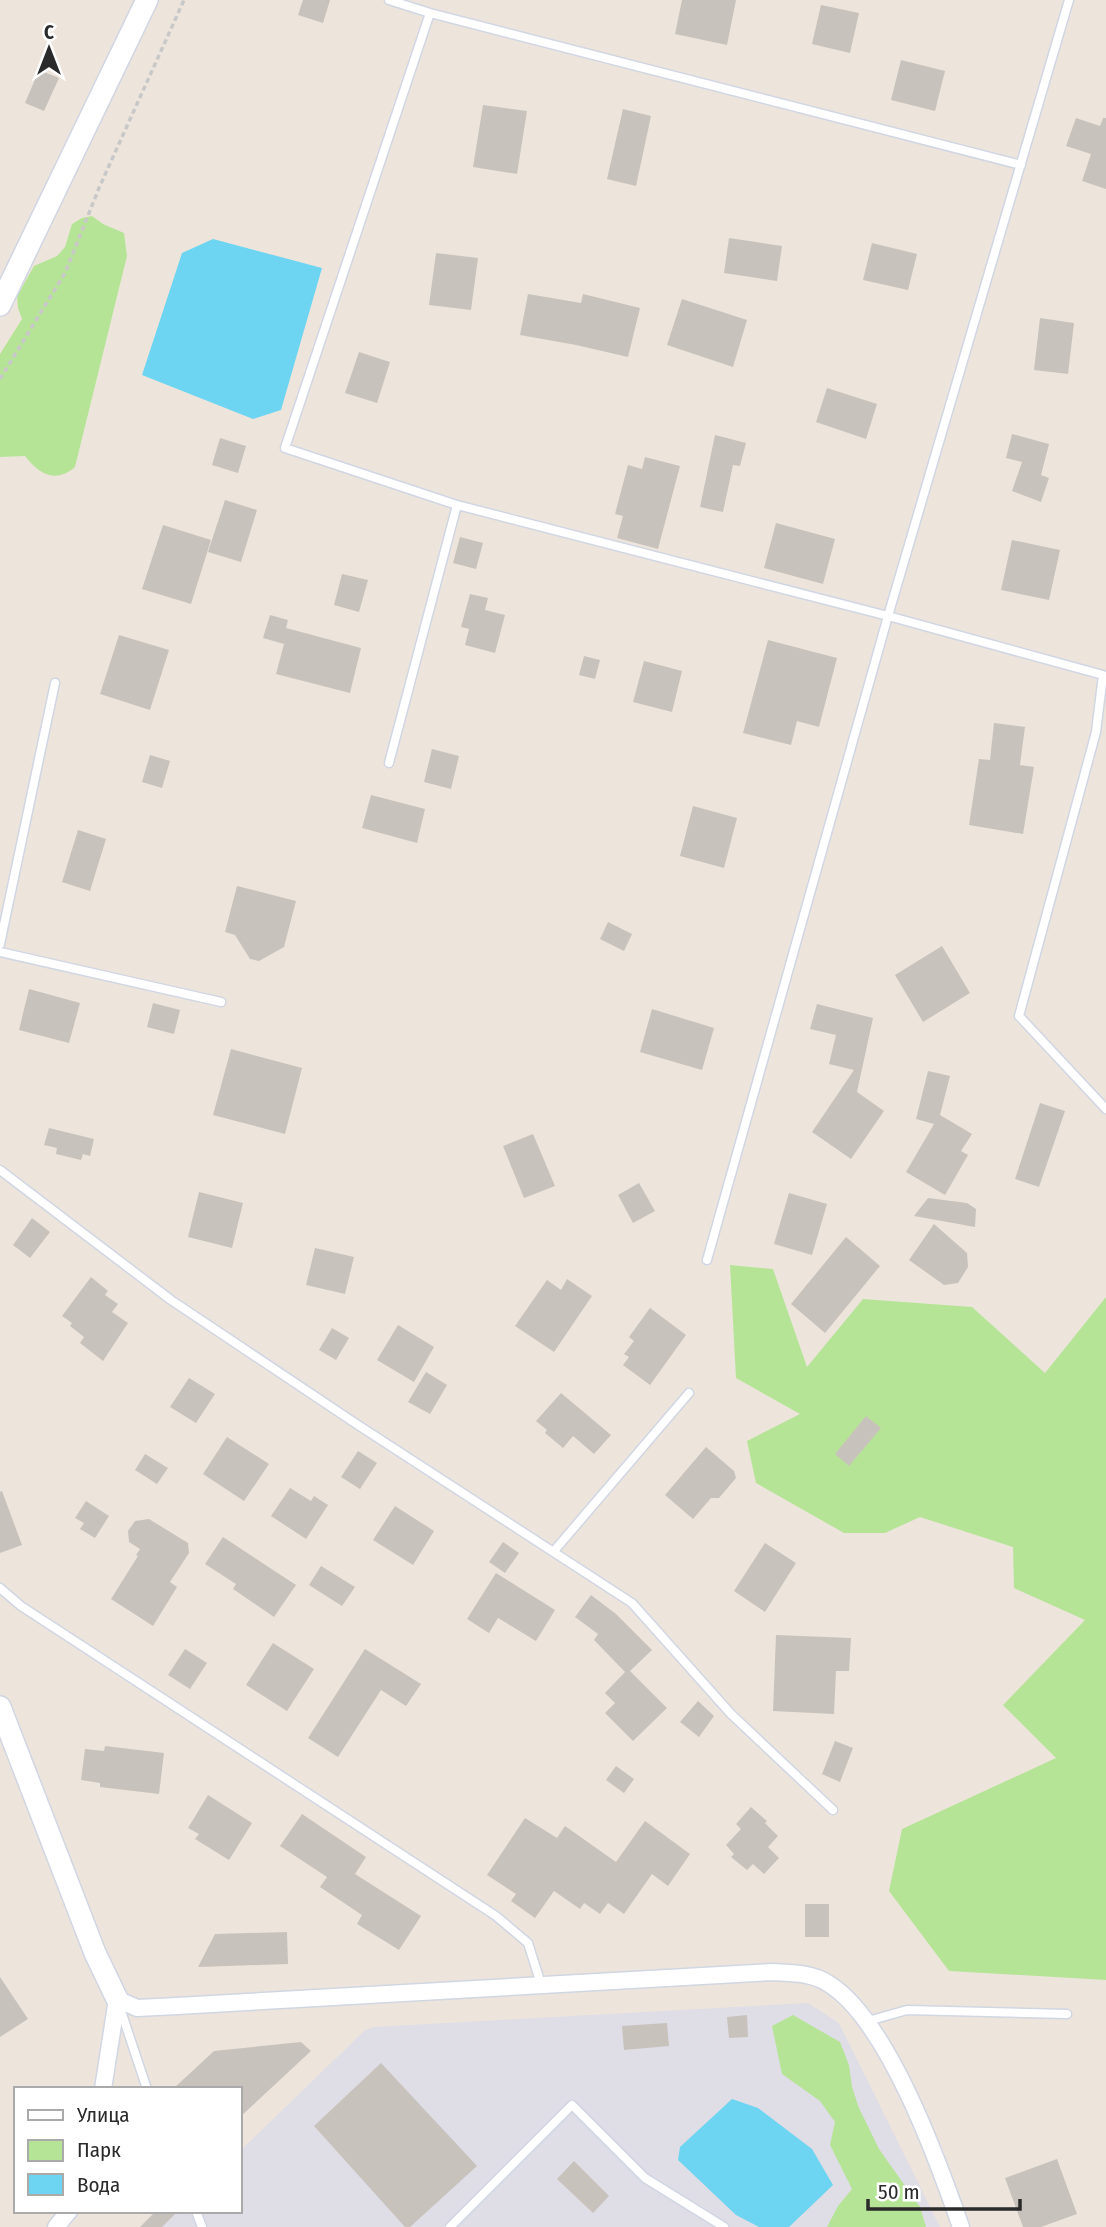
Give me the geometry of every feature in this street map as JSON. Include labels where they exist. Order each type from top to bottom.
[{"type":"street","points":[[1,300],[147,0]]},
{"type":"street","points":[[0,1707],[95,1953],[117,1999],[103,2087]]},
{"type":"street","points":[[117,1999],[137,2008],[177,2007],[541,1984],[772,1972],[802,1974],[827,1982],[849,1998],[868,2021],[904,2085],[947,2186],[961,2227]]},
{"type":"lane","points":[[389,0],[430,13],[1021,164]]},
{"type":"lane","points":[[707,1260],[888,616],[1069,0]]},
{"type":"lane","points":[[430,13],[285,448],[457,505],[888,616],[1103,675],[1096,732],[1019,1016],[1106,1109]]},
{"type":"lane","points":[[389,763],[457,505]]},
{"type":"lane","points":[[0,944],[55,683]]},
{"type":"lane","points":[[0,952],[221,1002]]},
{"type":"lane","points":[[1,1175],[171,1300],[632,1602],[731,1714],[833,1810]]},
{"type":"lane","points":[[554,1551],[689,1393]]},
{"type":"lane","points":[[0,1588],[21,1606],[496,1916],[528,1943],[541,1984]]},
{"type":"lane","points":[[117,1999],[147,2087]]},
{"type":"lane","points":[[868,2021],[907,2010],[1067,2014]]},
{"type":"lane","points":[[450,2227],[572,2105],[645,2178],[724,2227]]},
{"type":"path","points":[[0,379],[65,273],[99,188],[182,1]]},
{"type":"shaded area","points":[[808,2003],[839,2023],[940,2227],[140,2227],[173,2213],[242,2213],[242,2149],[364,2031],[373,2027]]},
{"type":"green space","points":[[92,216],[124,233],[127,256],[75,467],[54,476],[36,468],[25,456],[0,457],[0,354],[22,319],[17,296],[34,266],[57,256],[65,247],[72,224]]},
{"type":"green space","points":[[730,1265],[773,1269],[807,1367],[863,1299],[972,1307],[1045,1373],[1106,1297],[1106,1980],[949,1971],[889,1891],[902,1829],[1056,1758],[1003,1705],[1085,1620],[1014,1588],[1013,1547],[920,1517],[885,1533],[844,1533],[756,1483],[747,1441],[800,1414],[736,1378]]},
{"type":"green space","points":[[793,2015],[840,2042],[849,2065],[859,2108],[879,2149],[920,2207],[926,2227],[827,2227],[838,2206],[852,2189],[830,2145],[835,2122],[820,2101],[782,2074],[772,2026]]},
{"type":"water","points":[[213,239],[322,268],[281,410],[253,419],[142,375],[182,253]]},
{"type":"water","points":[[732,2099],[758,2108],[812,2149],[833,2185],[789,2227],[759,2227],[736,2215],[678,2160],[680,2147]]},
{"type":"building","points":[[303,0],[330,0],[323,23],[298,15]]},
{"type":"building","points":[[682,0],[736,0],[727,45],[675,34]]},
{"type":"building","points":[[821,5],[859,13],[850,53],[812,44]]},
{"type":"building","points":[[901,60],[945,71],[935,111],[891,100]]},
{"type":"building","points":[[39,70],[59,78],[44,111],[25,103]]},
{"type":"building","points":[[483,105],[527,111],[517,174],[473,167]]},
{"type":"building","points":[[623,109],[651,116],[636,186],[607,179]]},
{"type":"building","points":[[1076,118],[1100,126],[1103,118],[1106,118],[1106,189],[1082,181],[1091,154],[1066,146]]},
{"type":"building","points":[[729,238],[782,246],[777,281],[724,273]]},
{"type":"building","points":[[872,243],[917,254],[908,290],[863,280]]},
{"type":"building","points":[[436,253],[478,258],[471,310],[429,305]]},
{"type":"building","points":[[528,294],[581,303],[583,294],[640,308],[628,357],[520,335]]},
{"type":"building","points":[[682,299],[747,320],[733,367],[667,345]]},
{"type":"building","points":[[1040,318],[1074,323],[1068,374],[1034,370]]},
{"type":"building","points":[[359,352],[390,362],[377,403],[345,393]]},
{"type":"building","points":[[827,388],[877,404],[866,439],[816,422]]},
{"type":"building","points":[[1012,434],[1049,444],[1041,475],[1049,478],[1041,502],[1012,491],[1022,462],[1006,458]]},
{"type":"building","points":[[715,435],[746,443],[740,466],[733,465],[723,512],[700,507]]},
{"type":"building","points":[[220,438],[246,446],[238,473],[212,465]]},
{"type":"building","points":[[645,457],[680,466],[658,549],[617,538],[623,516],[615,514],[628,465],[642,469]]},
{"type":"building","points":[[225,500],[257,510],[241,562],[208,552]]},
{"type":"building","points":[[776,523],[835,539],[823,584],[764,568]]},
{"type":"building","points":[[163,525],[211,540],[191,604],[142,589]]},
{"type":"building","points":[[460,537],[483,543],[476,569],[453,563]]},
{"type":"building","points":[[1012,540],[1060,550],[1049,600],[1001,590]]},
{"type":"building","points":[[342,574],[368,580],[359,612],[334,605]]},
{"type":"building","points":[[470,594],[488,598],[485,610],[505,615],[495,653],[465,645],[469,629],[461,627]]},
{"type":"building","points":[[270,615],[288,620],[286,628],[361,648],[350,693],[276,674],[284,644],[263,638]]},
{"type":"building","points":[[119,635],[169,650],[150,710],[100,694]]},
{"type":"building","points":[[768,640],[837,658],[819,727],[797,721],[791,745],[743,733]]},
{"type":"building","points":[[584,656],[600,660],[595,679],[579,675]]},
{"type":"building","points":[[644,661],[682,671],[672,712],[633,702]]},
{"type":"building","points":[[994,723],[1025,727],[1020,765],[1034,767],[1023,834],[969,825],[979,759],[990,760]]},
{"type":"building","points":[[432,749],[459,756],[451,789],[424,782]]},
{"type":"building","points":[[150,755],[170,761],[162,788],[142,782]]},
{"type":"building","points":[[371,795],[425,809],[417,843],[362,828]]},
{"type":"building","points":[[693,806],[737,818],[724,868],[680,856]]},
{"type":"building","points":[[78,830],[106,839],[90,891],[62,882]]},
{"type":"building","points":[[237,886],[296,901],[284,947],[259,961],[250,959],[235,935],[225,932]]},
{"type":"building","points":[[608,922],[632,934],[624,951],[600,939]]},
{"type":"building","points":[[942,946],[970,993],[923,1022],[895,975]]},
{"type":"building","points":[[29,989],[80,1003],[69,1043],[19,1030]]},
{"type":"building","points":[[153,1003],[180,1010],[174,1034],[147,1027]]},
{"type":"building","points":[[817,1004],[873,1018],[857,1092],[884,1111],[851,1159],[812,1132],[854,1070],[829,1064],[836,1035],[810,1029]]},
{"type":"building","points":[[652,1009],[714,1028],[702,1070],[640,1052]]},
{"type":"building","points":[[231,1049],[302,1068],[285,1134],[213,1115]]},
{"type":"building","points":[[928,1071],[950,1076],[940,1115],[972,1134],[961,1151],[968,1155],[945,1195],[906,1172],[934,1124],[916,1119]]},
{"type":"building","points":[[1040,1103],[1065,1111],[1039,1187],[1015,1179]]},
{"type":"building","points":[[49,1128],[94,1139],[90,1156],[83,1154],[81,1160],[56,1154],[57,1148],[44,1145]]},
{"type":"building","points":[[533,1134],[555,1186],[524,1198],[503,1146]]},
{"type":"building","points":[[639,1183],[655,1211],[633,1223],[618,1195]]},
{"type":"building","points":[[199,1192],[243,1203],[232,1248],[188,1237]]},
{"type":"building","points":[[789,1193],[827,1204],[812,1255],[774,1244]]},
{"type":"building","points":[[928,1198],[967,1203],[976,1209],[975,1227],[914,1216]]},
{"type":"building","points":[[32,1218],[50,1232],[30,1258],[13,1245]]},
{"type":"building","points":[[934,1224],[967,1253],[968,1267],[958,1283],[944,1285],[909,1260]]},
{"type":"building","points":[[846,1237],[880,1266],[825,1333],[791,1304]]},
{"type":"building","points":[[315,1248],[354,1257],[345,1294],[306,1285]]},
{"type":"building","points":[[91,1277],[108,1291],[105,1295],[118,1304],[112,1312],[128,1323],[103,1361],[80,1343],[84,1337],[62,1316]]},
{"type":"building","points":[[567,1279],[592,1296],[554,1352],[515,1326],[547,1280],[561,1290]]},
{"type":"building","points":[[650,1308],[686,1335],[650,1385],[623,1365],[629,1357],[624,1354],[634,1341],[629,1337]]},
{"type":"building","points":[[398,1325],[434,1347],[414,1382],[377,1360]]},
{"type":"building","points":[[332,1328],[349,1338],[336,1360],[319,1350]]},
{"type":"building","points":[[426,1372],[447,1385],[430,1414],[408,1402]]},
{"type":"building","points":[[189,1378],[215,1394],[196,1423],[170,1407]]},
{"type":"building","points":[[561,1393],[611,1435],[594,1454],[573,1436],[563,1448],[545,1433],[547,1430],[536,1421]]},
{"type":"building","points":[[866,1416],[881,1428],[849,1466],[835,1454]]},
{"type":"building","points":[[227,1437],[269,1464],[244,1501],[203,1474]]},
{"type":"building","points":[[706,1447],[734,1471],[736,1478],[719,1498],[711,1498],[693,1519],[665,1495]]},
{"type":"building","points":[[358,1451],[377,1463],[360,1489],[341,1477]]},
{"type":"building","points":[[145,1454],[168,1468],[157,1484],[135,1470]]},
{"type":"building","points":[[290,1488],[311,1501],[314,1496],[328,1505],[306,1539],[271,1516]]},
{"type":"building","points":[[2,1491],[22,1545],[0,1553],[0,1492]]},
{"type":"building","points":[[86,1501],[109,1516],[95,1538],[80,1529],[84,1523],[75,1518]]},
{"type":"building","points":[[395,1506],[434,1531],[413,1565],[373,1540]]},
{"type":"building","points":[[149,1519],[188,1543],[189,1553],[170,1582],[177,1587],[153,1626],[111,1599],[140,1549],[129,1542],[128,1531],[135,1521]]},
{"type":"building","points":[[223,1537],[296,1585],[274,1617],[233,1589],[236,1584],[205,1564]]},
{"type":"building","points":[[503,1542],[519,1553],[505,1573],[489,1562]]},
{"type":"building","points":[[765,1543],[796,1563],[765,1612],[734,1591]]},
{"type":"building","points":[[321,1566],[355,1587],[342,1606],[309,1585]]},
{"type":"building","points":[[496,1573],[555,1610],[536,1641],[498,1618],[489,1633],[467,1619]]},
{"type":"building","points":[[591,1595],[616,1614],[652,1650],[630,1671],[667,1708],[633,1741],[605,1713],[615,1703],[605,1693],[625,1672],[594,1640],[598,1634],[575,1617]]},
{"type":"building","points":[[776,1635],[851,1638],[849,1671],[836,1671],[834,1714],[773,1711]]},
{"type":"building","points":[[273,1643],[314,1669],[287,1711],[246,1685]]},
{"type":"building","points":[[185,1649],[207,1663],[190,1689],[168,1675]]},
{"type":"building","points":[[365,1649],[421,1684],[406,1706],[381,1690],[338,1757],[308,1738]]},
{"type":"building","points":[[698,1701],[714,1716],[699,1737],[680,1722]]},
{"type":"building","points":[[835,1741],[853,1748],[840,1782],[822,1774]]},
{"type":"building","points":[[105,1746],[164,1753],[159,1794],[100,1787],[100,1783],[81,1780],[85,1749],[104,1751]]},
{"type":"building","points":[[616,1766],[634,1779],[624,1793],[606,1780]]},
{"type":"building","points":[[208,1795],[252,1823],[229,1860],[195,1839],[199,1834],[188,1828]]},
{"type":"building","points":[[751,1807],[767,1821],[765,1823],[778,1836],[768,1847],[779,1858],[764,1874],[753,1864],[747,1870],[731,1857],[734,1854],[726,1845],[741,1829],[736,1824]]},
{"type":"building","points":[[302,1814],[366,1857],[355,1874],[421,1916],[399,1950],[357,1924],[362,1915],[320,1887],[327,1877],[280,1846]]},
{"type":"building","points":[[525,1818],[557,1838],[565,1826],[616,1862],[645,1821],[690,1854],[668,1886],[652,1874],[624,1914],[608,1903],[600,1914],[584,1903],[580,1909],[554,1891],[535,1918],[511,1901],[516,1894],[487,1875]]},
{"type":"building","points":[[805,1904],[829,1904],[829,1937],[805,1937]]},
{"type":"building","points":[[287,1932],[288,1964],[198,1967],[215,1934]]},
{"type":"building","points":[[0,1977],[28,2019],[0,2037]]},
{"type":"building","points":[[747,2015],[748,2037],[729,2038],[727,2017]]},
{"type":"building","points":[[667,2023],[669,2046],[624,2050],[622,2026]]},
{"type":"building","points":[[301,2042],[311,2051],[242,2115],[242,2087],[175,2087],[214,2051]]},
{"type":"building","points":[[381,2063],[477,2166],[410,2227],[405,2227],[314,2126]]},
{"type":"building","points":[[1057,2159],[1077,2214],[1041,2227],[1023,2227],[1005,2178]]},
{"type":"building","points":[[574,2161],[609,2196],[593,2213],[557,2179]]},
{"type":"building","points":[[154,2213],[176,2213],[162,2227],[140,2227]]}]
